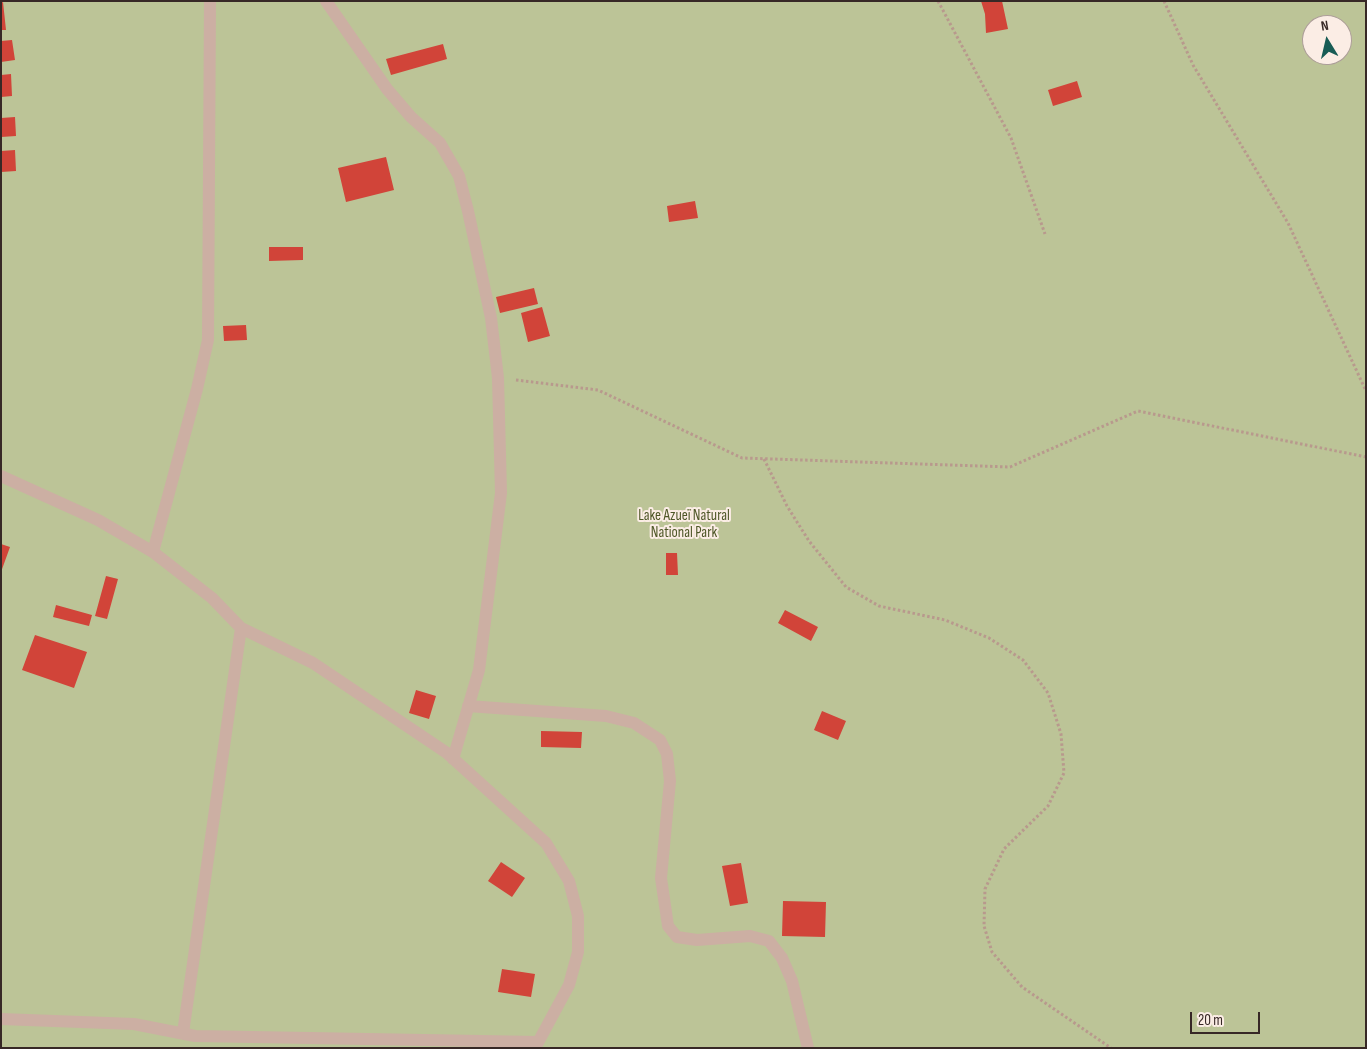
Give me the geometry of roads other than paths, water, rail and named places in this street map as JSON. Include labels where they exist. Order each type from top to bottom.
[{"type":"street","points":[[153,552],[197,389],[208,340],[210,1]]},
{"type":"street","points":[[326,1],[387,89],[411,117],[440,143],[459,176],[491,318],[498,378],[501,493],[479,670],[453,759]]},
{"type":"street","points":[[1,476],[98,520],[153,552],[212,598],[240,628],[313,663],[453,759],[546,843],[569,881],[578,916],[578,952],[569,985],[536,1045],[195,1036],[134,1024],[1,1019]]},
{"type":"street","points":[[183,1033],[240,628]]},
{"type":"street","points":[[468,706],[606,716],[634,723],[660,740],[667,754],[670,781],[661,878],[668,926],[677,937],[697,940],[750,936],[769,941],[782,958],[792,981],[808,1048]]},
{"type":"park label","name":"Lake Azueï Natural National Park","points":[[684,524]]}]
